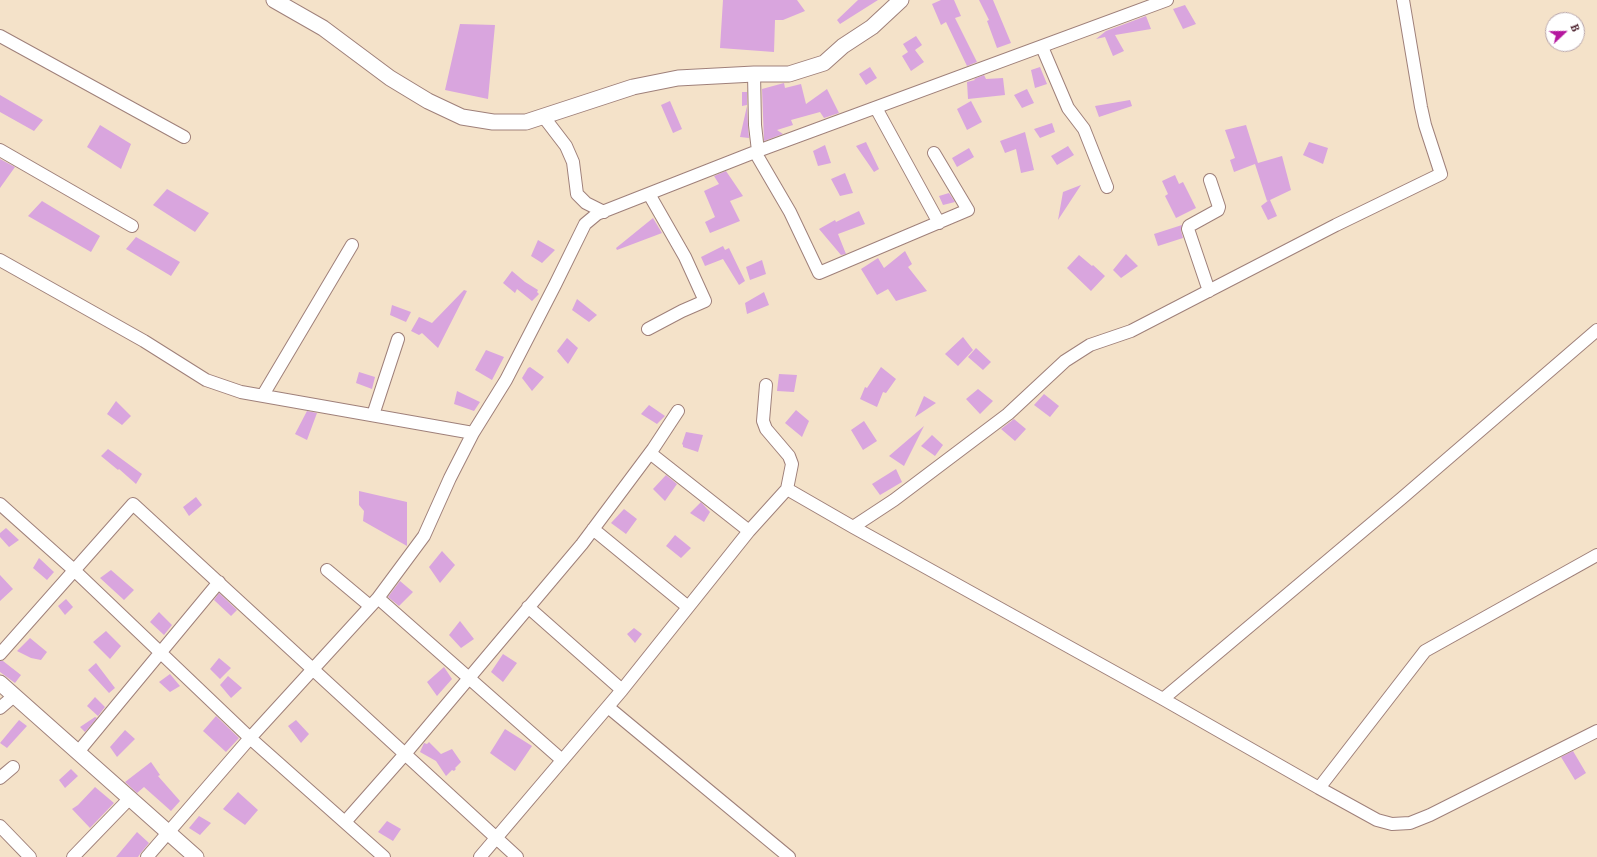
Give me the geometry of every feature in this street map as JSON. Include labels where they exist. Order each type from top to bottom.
[{"type":"street","points":[[274,0],[323,28],[390,78],[428,101],[462,118],[493,122],[526,122],[632,87],[678,78],[754,74],[789,74],[824,63],[843,46],[872,27],[901,0]]},
{"type":"street","points":[[147,857],[250,738],[374,602],[424,536],[450,478],[473,433],[506,380],[585,224],[597,214],[756,152],[1167,0]]},
{"type":"street","points":[[853,528],[894,500],[1008,414],[1065,361],[1090,344],[1131,331],[1336,224],[1441,174],[1421,107],[1403,0]]},
{"type":"street","points":[[0,36],[184,137]]},
{"type":"street","points":[[1042,47],[1068,108],[1084,129],[1107,187]]},
{"type":"street","points":[[754,74],[756,152],[790,212],[819,273],[968,210],[934,153]]},
{"type":"street","points":[[876,108],[939,223]]},
{"type":"street","points":[[543,116],[566,146],[573,162],[574,185],[579,198],[585,224]]},
{"type":"street","points":[[0,150],[132,226]]},
{"type":"street","points":[[1209,290],[1188,229],[1189,226],[1218,210],[1219,207],[1210,180]]},
{"type":"street","points":[[648,329],[705,301],[685,257],[649,194]]},
{"type":"street","points":[[579,198],[586,204],[604,212]]},
{"type":"street","points":[[263,395],[352,245]]},
{"type":"street","points":[[0,260],[144,341],[206,380],[241,392],[473,433]]},
{"type":"street","points":[[1163,699],[1402,498],[1597,330]]},
{"type":"street","points":[[374,415],[398,339]]},
{"type":"street","points":[[480,857],[608,707],[750,531],[787,489],[792,464],[789,456],[766,429],[763,421],[766,385]]},
{"type":"street","points":[[344,822],[405,754],[593,529],[650,453],[678,411]]},
{"type":"street","points":[[650,453],[750,531]]},
{"type":"street","points":[[787,489],[853,528],[1163,699],[1377,820],[1392,824],[1410,823],[1430,815],[1597,731]]},
{"type":"street","points":[[0,504],[74,570],[250,738],[384,857]]},
{"type":"street","points":[[0,654],[134,504],[517,857]]},
{"type":"street","points":[[593,529],[688,607]]},
{"type":"street","points":[[1319,788],[1425,651],[1597,555]]},
{"type":"street","points":[[327,570],[374,602],[468,678],[562,760]]},
{"type":"street","points":[[78,752],[219,582]]},
{"type":"street","points":[[528,608],[622,690]]},
{"type":"street","points":[[0,683],[196,857]]},
{"type":"street","points":[[0,708],[14,696]]},
{"type":"street","points":[[608,707],[789,857]]},
{"type":"street","points":[[0,778],[13,767]]},
{"type":"street","points":[[73,857],[130,798]]},
{"type":"street","points":[[0,826],[30,857]]},
{"type":"building","points":[[723,0],[797,0],[805,11],[783,20],[775,20],[774,52],[720,48]]},
{"type":"building","points":[[858,0],[878,0],[840,24],[837,20]]},
{"type":"building","points":[[941,0],[954,0],[961,16],[955,18],[977,62],[967,66],[946,22],[941,25],[932,4]]},
{"type":"building","points":[[979,0],[993,0],[1011,43],[997,48],[987,21],[989,20]]},
{"type":"building","points":[[1185,5],[1196,24],[1183,29],[1173,9]]},
{"type":"building","points":[[1146,16],[1151,29],[1115,35],[1124,51],[1113,56],[1105,37],[1096,39],[1106,31]]},
{"type":"building","points":[[460,24],[495,25],[488,99],[445,90]]},
{"type":"building","points":[[916,36],[922,45],[915,50],[924,62],[911,71],[902,56],[908,52],[903,44]]},
{"type":"building","points":[[870,67],[877,78],[866,85],[859,74]]},
{"type":"building","points":[[1040,67],[1047,84],[1035,88],[1031,70]]},
{"type":"building","points":[[984,75],[986,79],[1003,78],[1005,95],[968,99],[967,82]]},
{"type":"building","points":[[784,83],[785,88],[801,84],[806,104],[827,89],[839,113],[824,118],[820,112],[791,120],[793,125],[777,130],[783,134],[764,141],[762,89]]},
{"type":"building","points":[[1027,89],[1034,103],[1022,108],[1014,95]]},
{"type":"building","points":[[742,92],[747,92],[747,105],[742,106]]},
{"type":"building","points":[[0,95],[43,120],[34,131],[0,112]]},
{"type":"building","points":[[1130,100],[1132,106],[1099,117],[1095,106]]},
{"type":"building","points":[[670,101],[682,129],[673,133],[661,105]]},
{"type":"building","points":[[971,101],[982,122],[967,130],[957,109]]},
{"type":"building","points":[[747,106],[748,125],[749,138],[740,137]]},
{"type":"building","points":[[1052,123],[1055,132],[1040,138],[1034,129]]},
{"type":"building","points":[[100,125],[131,144],[121,169],[87,147]]},
{"type":"building","points":[[1246,125],[1258,163],[1282,156],[1291,190],[1270,200],[1277,216],[1268,220],[1261,206],[1269,200],[1267,201],[1255,164],[1234,172],[1230,160],[1235,158],[1225,130]]},
{"type":"building","points":[[1025,132],[1034,170],[1021,173],[1016,149],[1005,153],[1000,141]]},
{"type":"building","points":[[866,142],[879,169],[874,172],[856,146]]},
{"type":"building","points":[[1309,142],[1328,148],[1323,164],[1303,155]]},
{"type":"building","points":[[825,145],[831,163],[818,166],[813,151]]},
{"type":"building","points":[[1068,146],[1074,155],[1057,165],[1051,156]]},
{"type":"building","points":[[969,148],[974,157],[957,167],[952,158]]},
{"type":"building","points":[[0,159],[15,167],[0,188]]},
{"type":"building","points":[[726,171],[743,196],[730,201],[740,221],[710,233],[705,222],[715,217],[704,191],[719,184],[714,176]]},
{"type":"building","points":[[845,173],[853,193],[840,196],[831,179]]},
{"type":"building","points":[[1175,175],[1179,184],[1183,182],[1196,208],[1176,218],[1165,196],[1168,194],[1162,181]]},
{"type":"building","points":[[1081,185],[1058,220],[1063,192]]},
{"type":"building","points":[[167,189],[209,213],[195,232],[153,205]]},
{"type":"building","points":[[949,193],[955,202],[943,205],[939,196]]},
{"type":"building","points":[[42,201],[100,236],[91,252],[28,216]]},
{"type":"building","points":[[859,211],[865,224],[838,234],[846,254],[841,255],[819,229],[835,220],[836,222]]},
{"type":"building","points":[[653,218],[662,233],[617,250],[616,248]]},
{"type":"building","points":[[1182,225],[1181,231],[1183,238],[1158,246],[1154,234]]},
{"type":"building","points":[[136,237],[180,262],[171,276],[126,249]]},
{"type":"building","points":[[538,240],[555,250],[542,263],[531,256]]},
{"type":"building","points":[[723,246],[725,250],[729,248],[745,281],[739,285],[723,259],[705,266],[701,257]]},
{"type":"building","points":[[905,251],[912,264],[908,267],[927,291],[896,301],[888,289],[877,295],[861,269],[878,258],[884,268]]},
{"type":"building","points":[[1126,254],[1138,266],[1121,278],[1113,270]]},
{"type":"building","points":[[1079,255],[1105,276],[1091,291],[1067,268]]},
{"type":"building","points":[[762,260],[766,274],[750,280],[746,267]]},
{"type":"building","points":[[512,271],[525,282],[538,290],[537,292],[539,294],[532,301],[517,289],[515,293],[503,283]]},
{"type":"building","points":[[464,290],[467,291],[438,348],[422,333],[419,335],[411,331],[419,317],[432,323]]},
{"type":"building","points":[[764,292],[769,305],[747,314],[745,303]]},
{"type":"building","points":[[577,299],[597,315],[589,322],[572,310]]},
{"type":"building","points":[[392,305],[411,312],[406,322],[390,315]]},
{"type":"building","points":[[963,337],[973,350],[958,366],[945,354]]},
{"type":"building","points":[[567,338],[578,348],[568,364],[557,351]]},
{"type":"building","points":[[976,348],[991,362],[983,370],[968,357]]},
{"type":"building","points":[[486,350],[504,357],[492,380],[475,370]]},
{"type":"building","points":[[530,367],[544,377],[532,391],[522,378]]},
{"type":"building","points":[[881,367],[896,379],[886,393],[883,392],[877,407],[860,399],[865,387],[867,388]]},
{"type":"building","points":[[359,372],[375,377],[372,389],[356,383]]},
{"type":"building","points":[[779,374],[797,375],[794,392],[777,391]]},
{"type":"building","points":[[978,389],[993,401],[980,414],[966,399]]},
{"type":"building","points":[[457,391],[480,402],[474,411],[454,404]]},
{"type":"building","points":[[1044,394],[1059,406],[1050,417],[1034,405]]},
{"type":"building","points":[[924,396],[936,403],[915,417]]},
{"type":"building","points":[[116,401],[131,416],[122,425],[107,414]]},
{"type":"building","points":[[649,405],[665,416],[657,424],[641,414]]},
{"type":"building","points":[[796,410],[809,421],[802,437],[785,423]]},
{"type":"building","points":[[307,411],[317,413],[307,440],[295,434]]},
{"type":"building","points":[[1014,419],[1026,429],[1015,441],[1001,429]]},
{"type":"building","points":[[864,421],[877,441],[863,450],[851,430]]},
{"type":"building","points":[[924,426],[904,466],[889,456]]},
{"type":"building","points":[[686,432],[703,435],[698,452],[683,447],[682,444]]},
{"type":"building","points":[[932,435],[943,445],[935,456],[921,446]]},
{"type":"building","points":[[108,449],[142,474],[136,484],[101,456]]},
{"type":"building","points":[[896,469],[902,482],[880,495],[872,484]]},
{"type":"building","points":[[666,475],[677,484],[665,501],[653,489]]},
{"type":"building","points":[[359,491],[407,502],[407,546],[363,521],[364,511],[359,505]]},
{"type":"building","points":[[196,497],[202,505],[189,516],[183,507]]},
{"type":"building","points":[[701,502],[710,512],[704,522],[690,513]]},
{"type":"building","points":[[624,509],[637,519],[626,534],[611,523]]},
{"type":"building","points":[[6,528],[19,540],[9,547],[0,537],[0,533]]},
{"type":"building","points":[[675,535],[691,548],[681,558],[666,546]]},
{"type":"building","points":[[442,551],[455,565],[440,583],[429,567]]},
{"type":"building","points":[[39,558],[54,572],[47,580],[33,568]]},
{"type":"building","points":[[111,570],[134,590],[124,600],[100,578]]},
{"type":"building","points":[[0,575],[13,589],[0,601]]},
{"type":"building","points":[[400,581],[413,592],[399,606],[388,597]]},
{"type":"building","points":[[219,593],[237,610],[231,616],[214,600]]},
{"type":"building","points":[[66,599],[73,607],[65,615],[58,606]]},
{"type":"building","points":[[159,612],[172,625],[164,635],[150,622]]},
{"type":"building","points":[[460,621],[474,639],[461,648],[449,635]]},
{"type":"building","points":[[634,628],[642,634],[635,643],[627,634]]},
{"type":"building","points":[[106,631],[121,646],[110,659],[93,642]]},
{"type":"building","points":[[30,638],[47,652],[41,660],[31,658],[17,651]]},
{"type":"building","points":[[503,654],[517,663],[503,682],[491,672]]},
{"type":"building","points":[[219,658],[231,668],[220,679],[210,669]]},
{"type":"building","points":[[0,661],[3,661],[21,675],[15,683],[0,672]]},
{"type":"building","points":[[96,663],[115,688],[109,693],[88,670]]},
{"type":"building","points":[[444,667],[452,679],[437,696],[427,682]]},
{"type":"building","points":[[170,674],[180,686],[170,692],[159,682]]},
{"type":"building","points":[[228,676],[242,688],[231,698],[220,685]]},
{"type":"building","points":[[95,697],[105,707],[98,716],[87,706]]},
{"type":"building","points":[[216,716],[239,738],[226,752],[203,731]]},
{"type":"building","points":[[95,717],[97,718],[85,732],[80,727]]},
{"type":"building","points":[[19,720],[27,726],[7,748],[0,743]]},
{"type":"building","points":[[296,720],[309,734],[301,743],[288,726]]},
{"type":"building","points":[[505,729],[532,746],[515,771],[490,753]]},
{"type":"building","points":[[125,730],[135,739],[117,757],[110,747]]},
{"type":"building","points":[[429,742],[441,754],[452,749],[461,762],[454,771],[452,770],[446,776],[436,761],[420,752],[424,743],[427,744]]},
{"type":"building","points":[[1573,751],[1586,773],[1575,780],[1561,757]]},
{"type":"building","points":[[151,762],[160,775],[158,776],[180,801],[171,811],[144,787],[137,793],[125,782]]},
{"type":"building","points":[[71,769],[78,776],[65,788],[59,780]]},
{"type":"building","points":[[95,787],[114,803],[90,828],[72,809],[78,805]]},
{"type":"building","points":[[238,792],[258,810],[245,825],[223,809]]},
{"type":"building","points":[[199,816],[211,823],[200,835],[189,828]]},
{"type":"building","points":[[387,821],[401,829],[393,841],[378,832]]},
{"type":"building","points":[[137,832],[149,843],[138,857],[116,857]]}]
